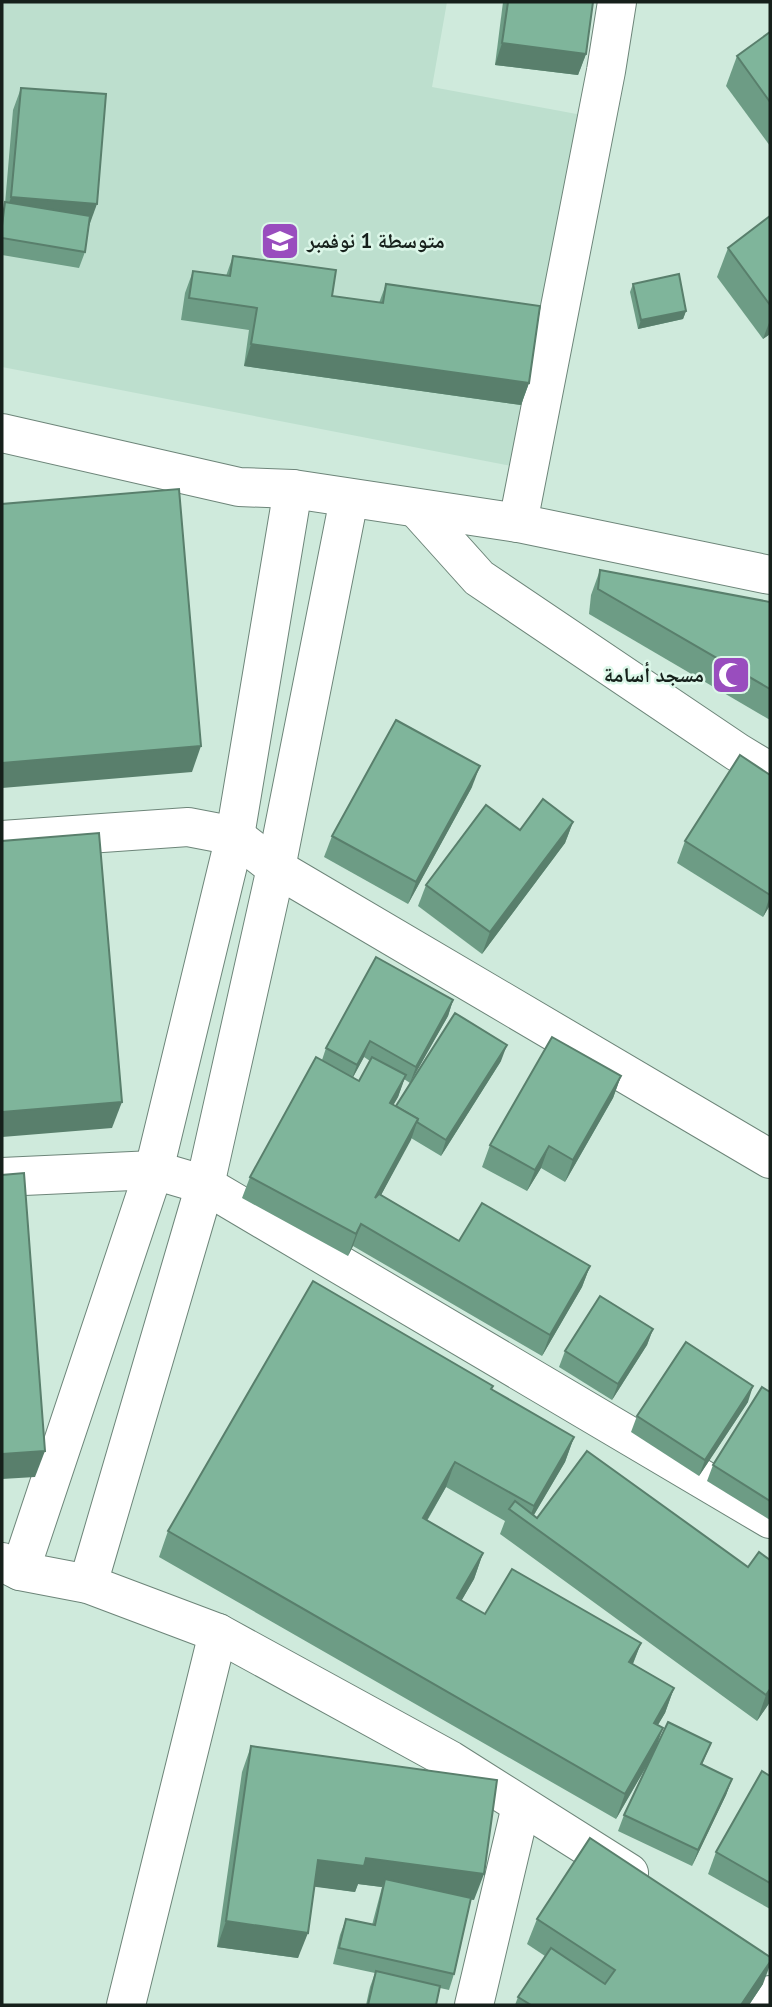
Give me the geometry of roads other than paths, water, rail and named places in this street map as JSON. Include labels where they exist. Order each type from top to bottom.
[{"type":"street","points":[[518,523],[617,2]]},
{"type":"street","points":[[2,433],[239,487]]},
{"type":"street","points":[[127,496],[239,487],[293,489],[518,523],[770,575]]},
{"type":"street","points":[[293,489],[235,836],[154,1170],[11,1566],[88,1584],[218,1633],[450,1760],[663,1895]]},
{"type":"street","points":[[88,1584],[205,1185],[276,868],[349,499]]},
{"type":"street","points":[[417,509],[479,578],[770,772]]},
{"type":"street","points":[[2,840],[188,827],[235,836],[276,868],[770,1159]]},
{"type":"street","points":[[2,1177],[154,1170],[205,1185],[770,1519]]},
{"type":"street","points":[[126,2005],[218,1633]]},
{"type":"street","points":[[474,2005],[521,1806]]},
{"type":"street","points":[[765,2005],[770,1995]]},
{"type":"place","name":"متوسطة 1 نوفمبر","points":[[280,241]]},
{"type":"place","name":"مسجد أسامة","points":[[731,675]]}]
